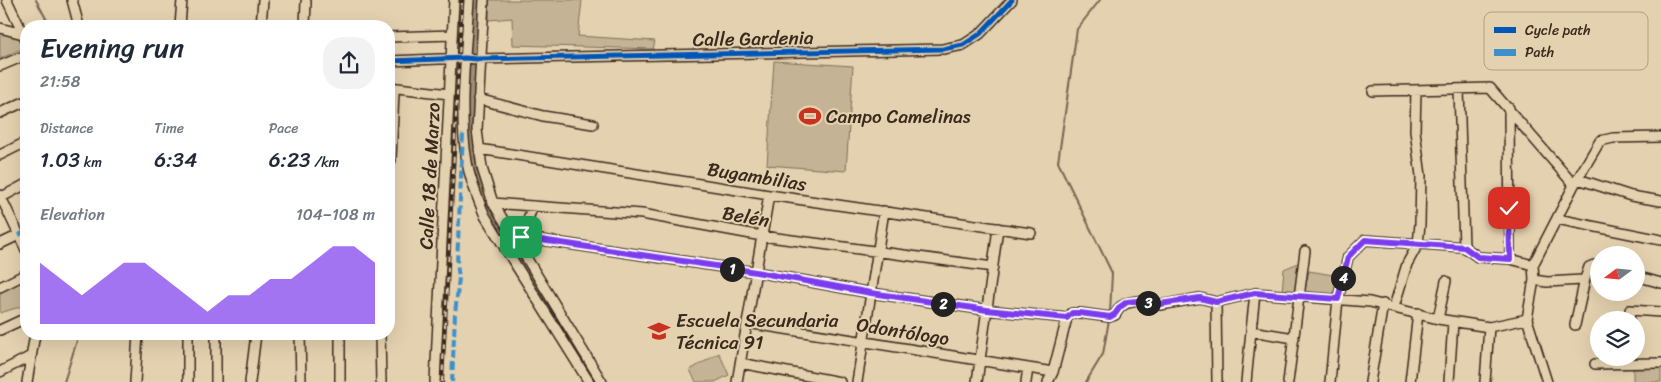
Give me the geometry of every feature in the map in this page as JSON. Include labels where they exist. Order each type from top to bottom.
[{"type":"street","points":[[7,0],[20,27]]},
{"type":"street","points":[[72,0],[77,20]]},
{"type":"street","points":[[180,20],[182,0]]},
{"type":"street","points":[[261,20],[264,0]]},
{"type":"street","name":"Calle 18 de Marzo","points":[[435,382],[454,0]]},
{"type":"street","points":[[469,0],[463,134],[467,163],[474,187],[485,216],[512,243],[580,357],[589,382]]},
{"type":"street","points":[[484,0],[479,59],[477,130],[487,188],[512,243],[580,357],[602,382]]},
{"type":"street","name":"Calle Gardenia","points":[[395,62],[466,58],[943,49],[962,45],[980,34],[1012,0]]},
{"type":"street","points":[[304,20],[306,2]]},
{"type":"street","points":[[0,28],[20,35]]},
{"type":"street","points":[[395,37],[452,35]]},
{"type":"street","points":[[0,66],[20,58]]},
{"type":"street","points":[[395,88],[449,94]]},
{"type":"street","points":[[1373,91],[1490,88],[1576,182],[1631,196],[1661,201]]},
{"type":"street","points":[[1459,89],[1464,247]]},
{"type":"street","points":[[1394,306],[1407,264],[1418,244],[1421,176],[1415,131],[1416,90]]},
{"type":"street","points":[[478,99],[543,116],[593,124]]},
{"type":"street","points":[[0,113],[20,104]]},
{"type":"street","points":[[1509,108],[1510,259]]},
{"type":"street","points":[[1547,382],[1527,319],[1534,280],[1533,264],[1576,182],[1600,142],[1613,138],[1661,137]]},
{"type":"street","points":[[0,155],[20,145]]},
{"type":"street","name":"Bugambilias","points":[[479,149],[1031,233]]},
{"type":"street","points":[[0,244],[19,235],[0,197],[20,187]]},
{"type":"street","points":[[736,382],[769,194]]},
{"type":"street","name":"Belén","points":[[493,203],[642,214],[762,236],[993,267]]},
{"type":"street","points":[[512,243],[533,206]]},
{"type":"street","points":[[857,382],[884,211]]},
{"type":"street","points":[[1557,219],[1661,240]]},
{"type":"street","points":[[977,382],[998,228]]},
{"type":"street","points":[[1330,382],[1338,299],[1348,257],[1365,240],[1464,247],[1478,257],[1510,259],[1533,264]]},
{"type":"street","points":[[512,243],[756,272],[871,293],[987,310],[1067,318]]},
{"type":"street","points":[[1288,382],[1305,250]]},
{"type":"street","points":[[1575,325],[1585,280],[1590,267]]},
{"type":"street","points":[[0,287],[20,277]]},
{"type":"street","points":[[1645,279],[1661,283]]},
{"type":"street","points":[[1534,280],[1564,282],[1585,280]]},
{"type":"street","points":[[1438,319],[1446,281]]},
{"type":"street","points":[[1246,382],[1255,293]]},
{"type":"street","points":[[1048,382],[1053,372],[1067,318],[1072,313],[1110,317],[1127,302],[1137,301],[1160,304],[1200,298],[1216,302],[1255,293],[1362,300],[1394,306],[1438,319],[1489,327],[1527,319]]},
{"type":"street","points":[[1216,302],[1217,382]]},
{"type":"street","points":[[1370,382],[1383,304]]},
{"type":"street","points":[[1630,311],[1661,312]]},
{"type":"street","points":[[1410,382],[1418,313]]},
{"type":"street","points":[[0,330],[20,321]]},
{"type":"street","points":[[1449,382],[1453,322]]},
{"type":"street","name":"Odontólogo","points":[[747,324],[980,359],[1053,372]]},
{"type":"street","points":[[1485,382],[1489,327]]},
{"type":"street","points":[[1251,331],[1294,338]]},
{"type":"street","points":[[26,382],[34,340]]},
{"type":"street","points":[[135,382],[138,340]]},
{"type":"street","points":[[188,340],[188,382]]},
{"type":"street","points":[[216,340],[216,382]]},
{"type":"street","points":[[250,382],[255,340]]},
{"type":"street","points":[[300,340],[301,382]]},
{"type":"street","points":[[340,340],[340,382]]},
{"type":"street","points":[[380,340],[381,382]]},
{"type":"street","points":[[0,372],[31,356]]},
{"type":"street","points":[[1645,362],[1661,363]]},
{"type":"street","points":[[740,363],[840,382]]},
{"type":"street","points":[[1026,382],[1028,368]]},
{"type":"shaded area","points":[[489,0],[582,0],[578,36],[655,41],[653,49],[513,45],[512,18],[489,20]]},
{"type":"shaded area","points":[[0,32],[19,37],[20,49],[0,59]]},
{"type":"shaded area","name":"Campo Camelinas","points":[[774,61],[853,66],[846,171],[767,165]]},
{"type":"shaded area","points":[[1301,262],[1297,294],[1282,292],[1284,269]]},
{"type":"shaded area","points":[[1309,271],[1339,276],[1337,294],[1304,293]]},
{"type":"shaded area","points":[[20,282],[20,307],[0,313],[0,291]]},
{"type":"shaded area","points":[[719,353],[729,375],[715,382],[696,382],[690,370]]},
{"type":"shaded area","points":[[1661,368],[1661,382],[1633,382],[1633,369]]},
{"type":"waterway","points":[[36,0],[47,20]]},
{"type":"waterway","points":[[476,0],[469,131],[473,162],[479,187],[489,209],[596,382]]},
{"type":"waterway","points":[[1100,0],[1077,29],[1058,162],[1112,273],[1110,313]]},
{"type":"waterway","points":[[1086,382],[1103,354],[1109,320]]},
{"type":"waterway","points":[[64,382],[77,340]]},
{"type":"railway","points":[[442,382],[462,0]]},
{"type":"marked path","points":[[452,382],[455,314],[459,278],[457,263],[463,134]]},
{"type":"cycle path","points":[[395,61],[943,49],[963,45],[980,34],[1012,0]]},
{"type":"cycle path","points":[[505,249],[521,237],[756,272],[871,293],[987,310],[1067,318]]},
{"type":"place","name":"Campo Camelinas","points":[[810,116]]},
{"type":"place","name":"Escuela Secundaria Técnica 91","points":[[659,331]]},
{"type":"route","points":[[521,237],[756,272],[871,293],[987,310],[1067,318],[1072,313],[1110,317],[1127,302],[1137,301],[1160,304],[1200,298],[1216,302],[1255,293],[1338,299],[1348,257],[1365,240],[1464,247],[1478,257],[1510,259],[1509,208]]}]
